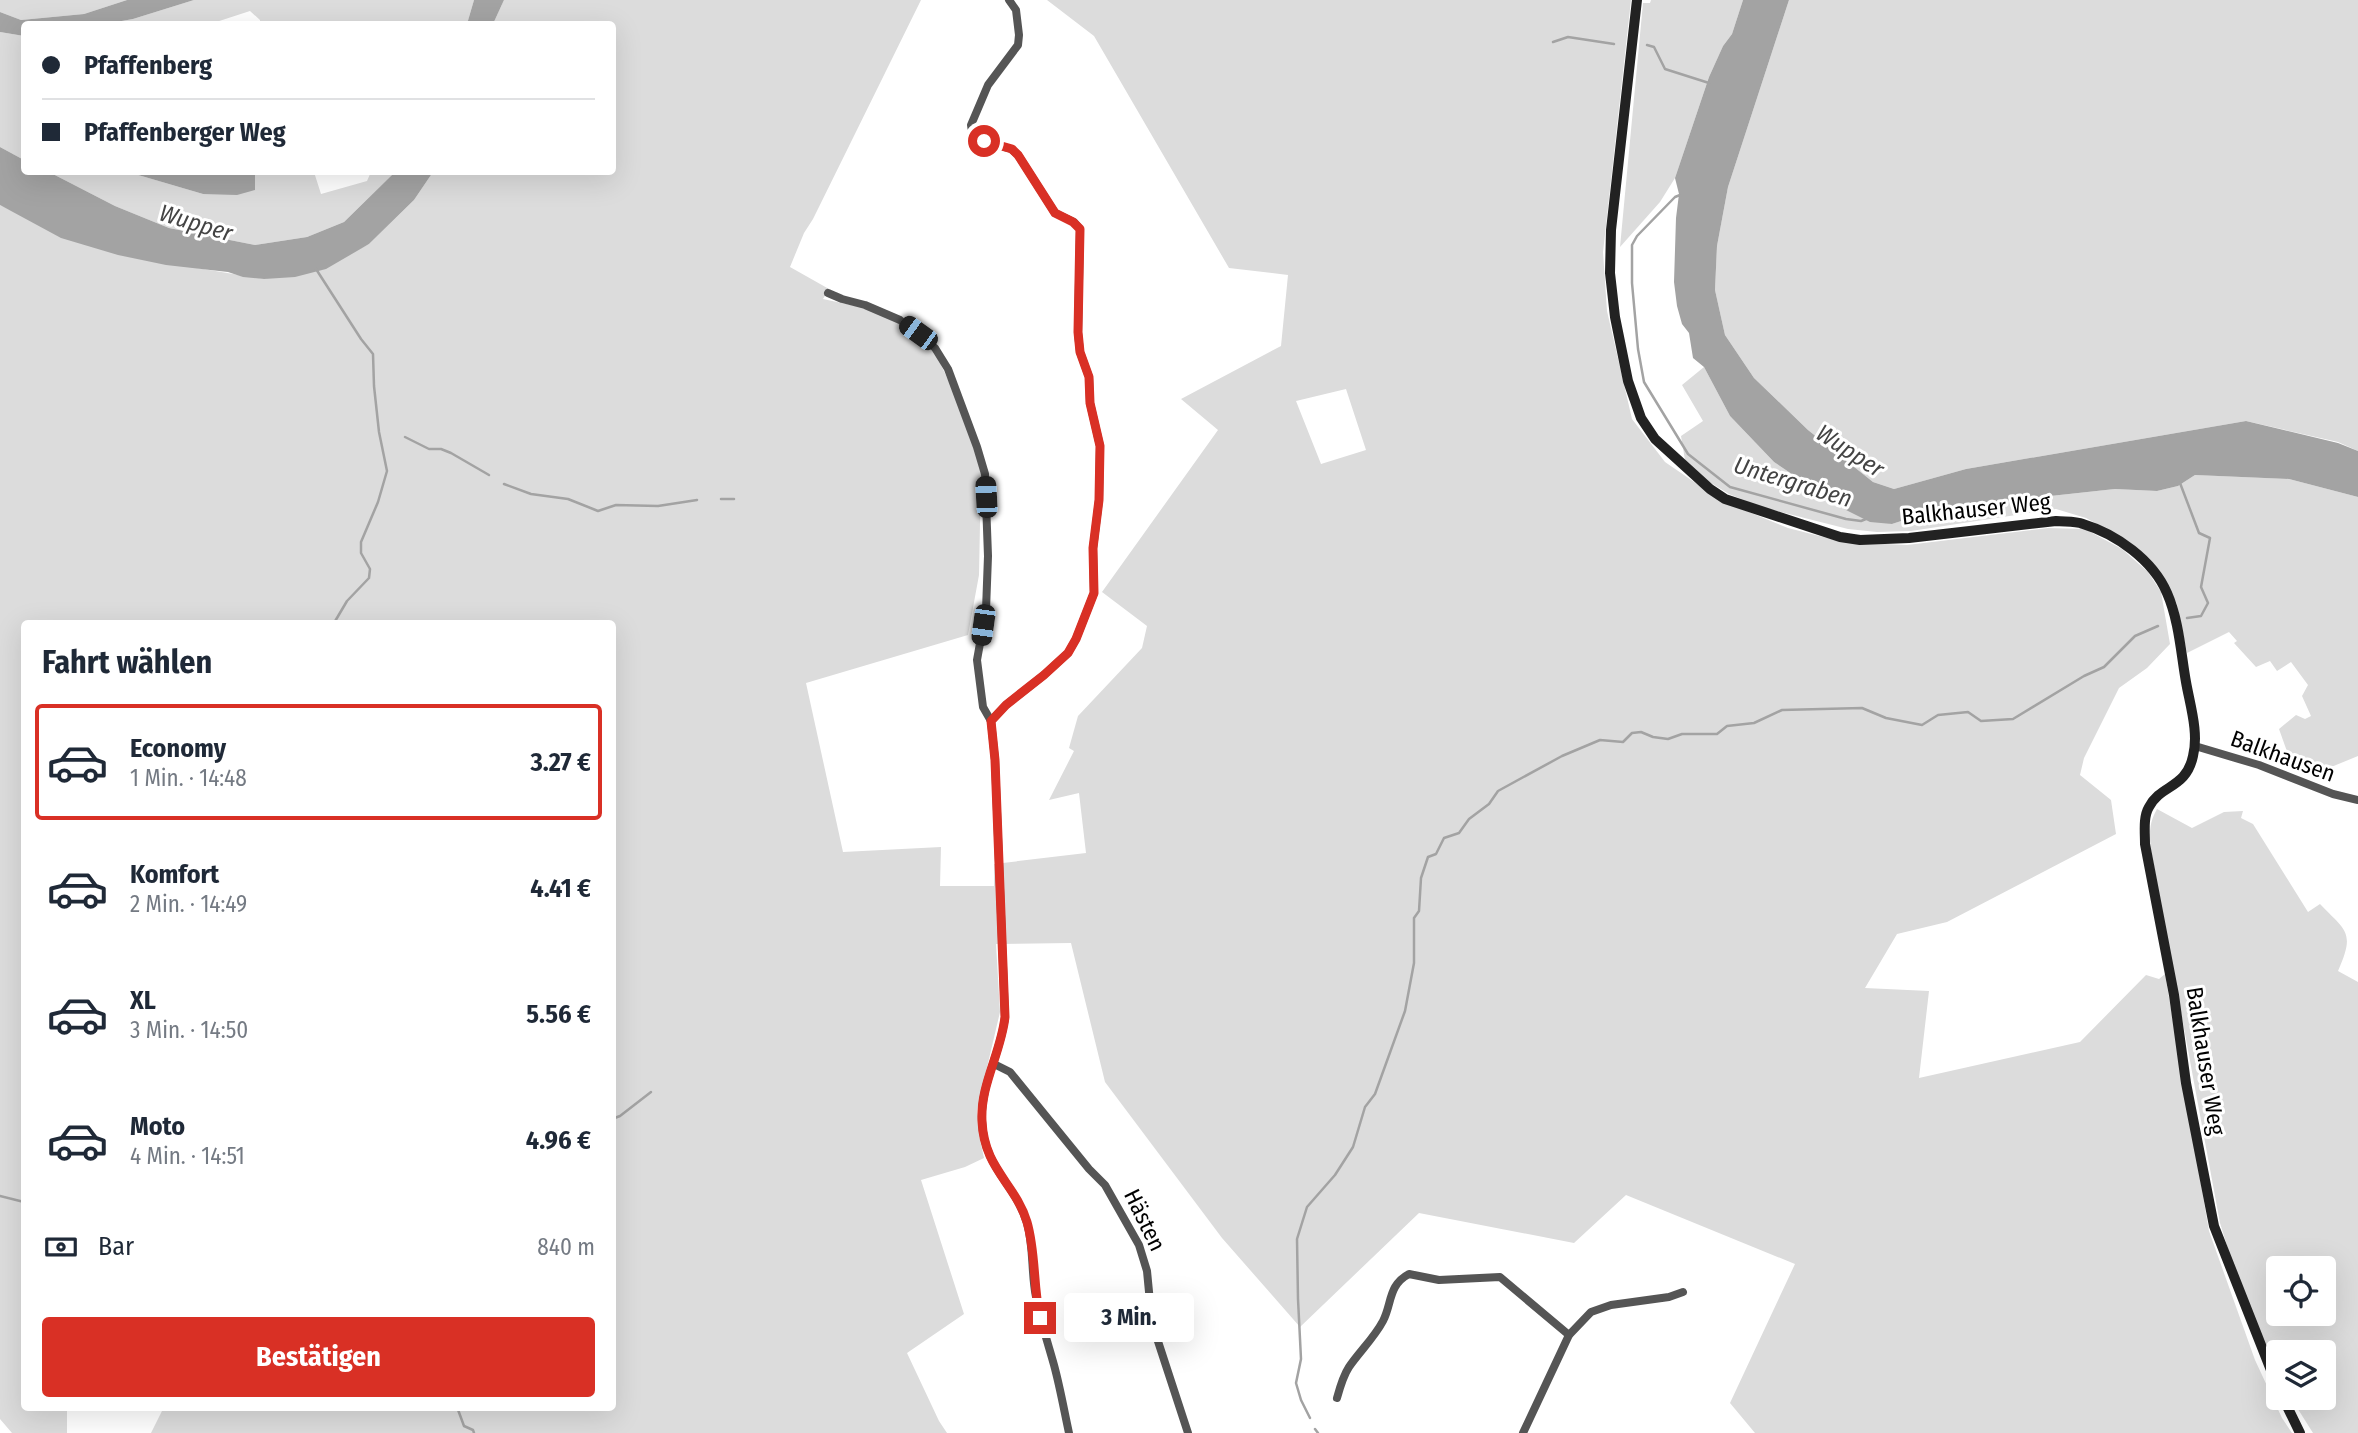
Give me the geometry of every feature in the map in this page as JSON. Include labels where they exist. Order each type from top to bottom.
[{"type":"main road","name":"Balkhauser Weg","points":[[1637,0],[1611,230],[1611,273],[1615,317],[1628,381],[1641,418],[1655,439],[1710,489],[1725,499],[1840,537],[1860,540],[1909,538],[2056,521],[2080,522],[2124,544],[2147,565],[2166,592],[2178,637],[2195,746],[2191,765],[2184,777],[2159,795],[2149,807],[2145,844],[2174,995],[2188,1096],[2214,1226],[2266,1358]]},
{"type":"main road","points":[[2289,1410],[2300,1433]]},
{"type":"street","points":[[991,721],[1006,705],[1062,659],[1076,639],[1094,593],[1093,548],[1100,474],[1100,446],[1090,403],[1089,377],[1080,352],[1078,332],[1080,229],[1073,222],[1055,213],[1012,149],[977,139],[972,132],[971,125],[984,93],[1018,45],[1020,35],[1016,10],[1009,0]]},
{"type":"street","points":[[828,293],[900,320],[935,348],[948,369],[985,474],[987,596],[978,660],[983,707],[991,721],[995,760],[1005,1017],[1002,1038],[983,1101],[983,1135],[995,1168],[1018,1202],[1026,1220],[1031,1244],[1035,1296],[1069,1433]]},
{"type":"street","name":"Balkhausen","points":[[2195,746],[2259,765],[2333,794],[2358,800]]},
{"type":"street","name":"Hästen","points":[[994,1063],[1010,1072],[1105,1185],[1139,1245],[1147,1271],[1152,1323],[1188,1433]]},
{"type":"street","points":[[1337,1398],[1349,1367],[1384,1320],[1395,1285],[1409,1274],[1439,1280],[1500,1277],[1569,1335]]},
{"type":"street","points":[[1523,1433],[1569,1335],[1591,1312],[1599,1308],[1668,1297],[1683,1292]]},
{"type":"shaded area","points":[[0,0],[127,0],[84,14],[21,20],[0,12]]},
{"type":"shaded area","points":[[127,0],[194,0],[122,21],[21,21],[21,36],[0,32],[0,12],[21,20],[84,14]]},
{"type":"shaded area","points":[[194,0],[474,0],[468,21],[260,21],[250,11],[219,21],[122,21]]},
{"type":"shaded area","points":[[474,0],[504,0],[494,21],[468,21]]},
{"type":"shaded area","points":[[504,0],[921,0],[804,233],[790,267],[829,289],[823,299],[865,308],[902,325],[935,352],[955,395],[979,461],[979,575],[968,635],[806,683],[843,852],[941,847],[940,886],[994,886],[994,864],[1086,853],[1079,793],[1049,800],[1074,751],[1069,748],[1078,716],[1142,648],[1147,626],[1102,592],[1218,430],[1181,399],[1281,346],[1288,275],[1229,268],[1094,36],[1047,0],[1631,0],[1603,252],[1607,311],[1632,419],[1665,462],[1722,501],[1788,528],[1843,542],[1907,545],[2048,528],[2085,529],[2122,549],[2148,572],[2161,592],[2170,644],[2147,668],[2119,688],[2084,758],[2080,775],[2111,800],[2116,834],[1947,922],[1897,934],[1865,988],[1929,991],[1919,1078],[2080,1042],[2146,975],[2159,979],[2165,974],[2209,1231],[2266,1384],[2266,1410],[2278,1410],[2292,1433],[1755,1433],[1730,1403],[1795,1264],[1626,1195],[1574,1243],[1419,1213],[1300,1327],[1222,1238],[1105,1082],[1071,943],[996,944],[1000,1012],[977,1110],[984,1158],[965,1167],[921,1180],[964,1314],[907,1353],[947,1433],[151,1433],[162,1411],[616,1411],[616,620],[21,620],[21,1411],[67,1411],[67,1433],[12,1433],[0,1419],[0,205],[17,213],[185,266],[264,279],[351,253],[369,244],[414,200],[431,175],[616,175],[616,21],[494,21]],"holes":[[[1346,389],[1366,450],[1321,464],[1296,401]]]},
{"type":"shaded area","points":[[1651,0],[1743,0],[1732,34],[1723,46],[1709,77],[1675,178],[1660,202],[1620,247],[1643,3],[1650,3]]},
{"type":"shaded area","points":[[1743,0],[1789,0],[1728,187],[1717,246],[1715,290],[1725,335],[1754,378],[1808,430],[1873,482],[1894,489],[1966,469],[2246,421],[2338,443],[2358,451],[2358,497],[2289,479],[2195,475],[2178,486],[2157,491],[2115,489],[1941,508],[1892,524],[1870,522],[1844,509],[1774,462],[1730,416],[1704,367],[1693,358],[1689,333],[1682,324],[1677,306],[1674,282],[1679,194],[1675,178],[1709,77],[1723,46],[1732,34]]},
{"type":"shaded area","points":[[1789,0],[2358,0],[2358,451],[2338,442],[2246,421],[1966,469],[1894,489],[1873,482],[1808,430],[1754,378],[1725,335],[1715,290],[1717,246],[1728,187]]},
{"type":"shaded area","points":[[0,32],[21,36],[21,158],[0,147]]},
{"type":"shaded area","points":[[0,147],[21,158],[21,175],[55,175],[115,206],[169,228],[255,245],[307,237],[344,222],[392,175],[431,175],[414,200],[369,244],[326,269],[295,277],[243,277],[228,272],[166,265],[118,255],[61,238],[0,205]]},
{"type":"shaded area","points":[[55,175],[138,175],[203,194],[255,190],[255,175],[315,175],[321,194],[367,181],[370,175],[392,175],[344,222],[307,237],[255,245],[169,228],[115,206]]},
{"type":"shaded area","points":[[138,175],[255,175],[255,190],[237,195],[203,194]]},
{"type":"shaded area","points":[[1704,367],[1730,416],[1774,462],[1844,509],[1892,524],[1941,508],[2115,489],[2157,491],[2178,486],[2195,475],[2289,479],[2358,497],[2358,756],[2319,772],[2294,771],[2279,729],[2296,715],[2305,719],[2311,716],[2302,696],[2308,685],[2291,662],[2277,671],[2270,661],[2256,667],[2234,643],[2237,641],[2229,632],[2187,653],[2177,604],[2157,569],[2123,538],[2086,518],[2056,509],[1911,531],[1877,532],[1848,529],[1761,507],[1729,494],[1706,480],[1685,460],[1681,436],[1703,421],[1682,385]]},
{"type":"shaded area","points":[[2157,809],[2192,828],[2224,812],[2243,811],[2241,818],[2253,824],[2308,912],[2320,904],[2346,933],[2346,948],[2338,971],[2358,982],[2358,1433],[2313,1433],[2299,1410],[2336,1410],[2336,1340],[2266,1340],[2266,1345],[2238,1281],[2220,1223],[2151,850],[2152,819]]},
{"type":"waterway","points":[[1553,42],[1568,37],[1614,44]]},
{"type":"waterway","points":[[1647,45],[1654,47],[1665,69],[1709,83]]},
{"type":"waterway","name":"Untergraben","points":[[1680,195],[1637,236],[1632,245],[1632,283],[1644,382],[1688,454],[1730,487],[1846,519],[1866,519]]},
{"type":"waterway","points":[[316,269],[373,354],[379,432],[387,471],[378,502],[361,542],[361,553],[370,569],[369,578],[347,601],[336,620]]},
{"type":"waterway","points":[[405,437],[429,449],[441,449],[451,453],[489,475]]},
{"type":"waterway","points":[[2180,483],[2199,533],[2210,538],[2201,587],[2208,603],[2201,616],[2187,618]]},
{"type":"waterway","points":[[504,484],[531,494],[568,499],[598,511],[616,505],[658,506],[697,500]]},
{"type":"waterway","points":[[721,499],[734,499]]},
{"type":"waterway","points":[[1310,1418],[1296,1383],[1301,1359],[1297,1239],[1307,1207],[1335,1175],[1353,1147],[1365,1107],[1375,1094],[1405,1011],[1414,963],[1414,918],[1419,911],[1421,878],[1428,857],[1436,854],[1444,838],[1459,833],[1469,819],[1489,804],[1498,791],[1562,756],[1600,740],[1623,742],[1632,733],[1641,732],[1668,739],[1682,734],[1717,734],[1727,726],[1754,723],[1782,710],[1862,708],[1886,718],[1922,725],[1938,715],[1968,712],[1981,721],[2013,719],[2084,676],[2104,667],[2135,636],[2158,626]]},
{"type":"waterway","points":[[616,1118],[651,1092]]},
{"type":"waterway","points":[[0,1196],[21,1201]]},
{"type":"waterway","points":[[458,1411],[464,1426],[474,1433]]},
{"type":"waterway","points":[[1315,1429],[1318,1433]]},
{"type":"route","points":[[984,141],[1012,149],[1055,213],[1078,224],[1080,229],[1078,332],[1080,352],[1088,370],[1090,403],[1100,446],[1099,500],[1093,548],[1094,593],[1072,646],[1062,659],[1018,694],[991,721],[995,760],[1005,1017],[999,1048],[984,1092],[983,1135],[995,1168],[1018,1202],[1026,1220],[1040,1318]]},
{"type":"water label","name":"Wupper","points":[[196,223]]},
{"type":"water label","name":"Wupper","points":[[1850,451]]}]
